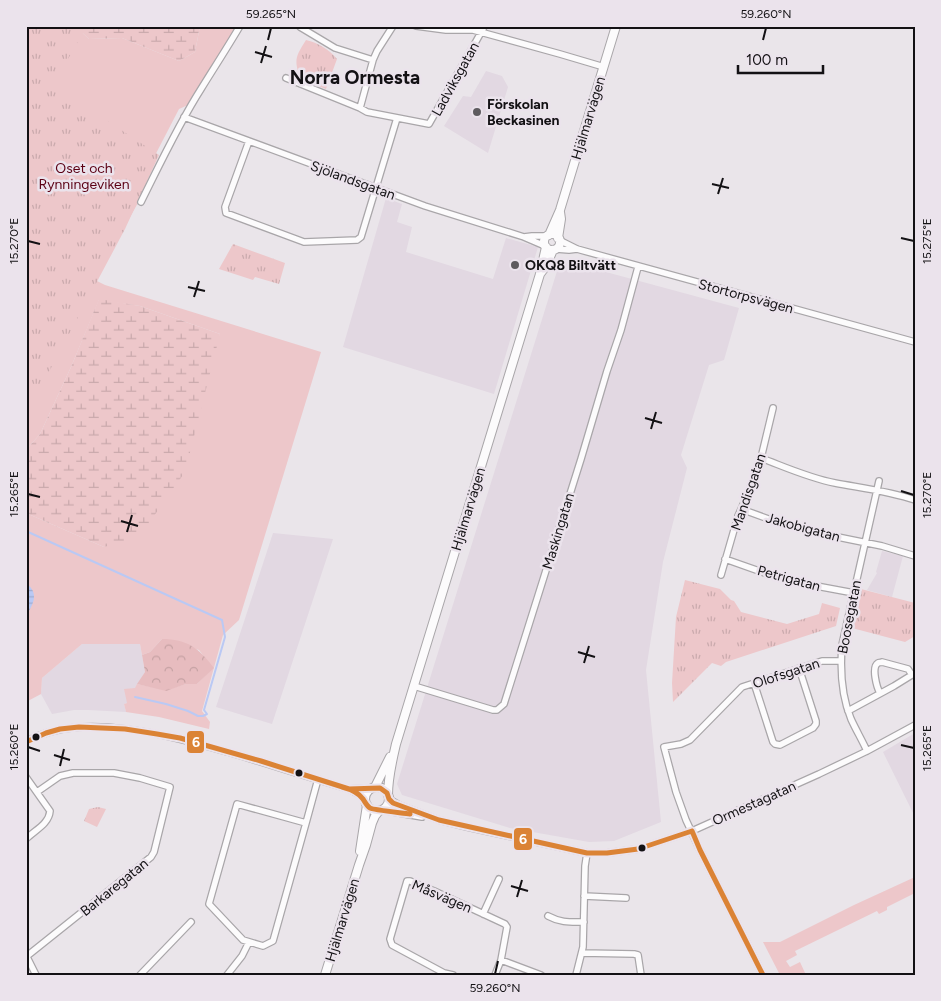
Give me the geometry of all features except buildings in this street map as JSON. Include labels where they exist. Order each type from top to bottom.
[{"type":"main road","name":"Hjälmarvägen","points":[[548,236],[560,210],[616,26]]},
{"type":"main road","name":"Hjälmarvägen","points":[[558,239],[561,219],[560,210]]},
{"type":"main road","points":[[554,235],[558,239],[559,245],[550,248],[544,240],[548,236],[554,235]]},
{"type":"main road","name":"Hjälmarvägen","points":[[388,797],[390,769],[396,744],[540,274],[550,248]]},
{"type":"main road","name":"Hjälmarvägen","points":[[373,788],[396,744]]},
{"type":"main road","points":[[373,788],[382,788],[388,797],[387,806],[381,810],[373,810],[366,803],[367,793],[373,788]]},
{"type":"main road","name":"Hjälmarvägen","points":[[359,865],[366,803]]},
{"type":"main road","name":"Hjälmarvägen","points":[[325,975],[372,823],[375,816],[381,810]]},
{"type":"street","points":[[141,202],[184,117],[240,26]]},
{"type":"street","points":[[301,26],[335,48],[373,60]]},
{"type":"street","points":[[360,108],[373,60],[393,26]]},
{"type":"street","points":[[416,26],[446,30],[483,29],[604,67]]},
{"type":"street","name":"Ladviksgatan","points":[[286,78],[367,112],[430,124],[483,29]]},
{"type":"street","name":"Sjölandsgatan","points":[[184,117],[375,188],[464,219],[524,237],[550,248]]},
{"type":"street","points":[[249,141],[225,207],[226,213],[304,242],[357,240],[361,237],[397,118]]},
{"type":"street","name":"Sjölandsgatan","points":[[524,237],[548,236]]},
{"type":"street","name":"Stortorpsvägen","points":[[558,239],[577,250],[915,342]]},
{"type":"street","name":"Stortorpsvägen","points":[[550,248],[577,250]]},
{"type":"street","name":"Maskingatan","points":[[414,686],[493,710],[497,710],[504,704],[621,330],[638,267]]},
{"type":"street","name":"Mandisgatan","points":[[720,575],[738,516],[761,458],[772,408]]},
{"type":"street","points":[[761,458],[804,475],[915,500]]},
{"type":"street","name":"Boosegatan","points":[[867,751],[848,711],[841,681],[841,661],[842,645],[879,481]]},
{"type":"street","name":"Jakobigatan","points":[[742,509],[774,521],[813,532],[882,546],[915,556]]},
{"type":"street","name":"Petrigatan","points":[[725,559],[776,577],[854,593]]},
{"type":"street","name":"Olofsgatan","points":[[692,831],[676,792],[664,747],[690,740],[741,689],[825,660],[841,661]]},
{"type":"street","points":[[848,711],[880,693],[913,674],[908,669],[882,662],[878,663],[875,669],[877,687],[880,693]]},
{"type":"street","points":[[754,683],[773,742],[780,745],[813,728],[816,724],[799,668]]},
{"type":"street","name":"Ormestagatan","points":[[381,810],[439,820],[587,853],[607,853],[638,849],[692,831],[769,797],[867,751],[915,724]]},
{"type":"street","points":[[26,742],[46,733],[70,728],[98,727],[180,738],[348,789],[360,795],[366,803]]},
{"type":"street","name":"Barkaregatan","points":[[27,955],[151,857],[154,852],[170,787],[114,772],[73,773],[60,776],[37,792]]},
{"type":"street","points":[[26,777],[50,811],[47,821],[26,839]]},
{"type":"street","points":[[306,823],[238,804],[209,904],[243,940],[263,946],[273,941],[306,823],[318,779]]},
{"type":"street","points":[[348,789],[373,788]]},
{"type":"street","name":"Ormestagatan","points":[[388,797],[400,806],[439,820]]},
{"type":"street","points":[[692,831],[763,975]]},
{"type":"street","points":[[576,975],[582,953],[587,853]]},
{"type":"street","name":"Måsvägen","points":[[483,914],[499,879]]},
{"type":"street","name":"Måsvägen","points":[[453,975],[444,974],[392,945],[390,939],[407,881],[434,891],[505,924],[507,927],[501,960],[495,975]]},
{"type":"street","points":[[584,896],[626,898]]},
{"type":"street","points":[[548,916],[561,922],[584,922]]},
{"type":"street","points":[[140,975],[191,922]]},
{"type":"street","points":[[227,975],[242,956],[249,942]]},
{"type":"street","points":[[582,953],[638,955],[641,975]]},
{"type":"street","points":[[27,955],[36,975]]},
{"type":"street","points":[[501,960],[541,975]]},
{"type":"shaded area","name":"Förskolan Beckasinen","points":[[486,71],[502,76],[508,87],[488,153],[444,126],[463,96],[471,97]]},
{"type":"shaded area","points":[[386,198],[402,204],[397,222],[412,227],[406,252],[493,279],[506,238],[538,247],[494,394],[343,347]]},
{"type":"shaded area","points":[[569,262],[739,308],[724,360],[709,365],[681,455],[687,468],[663,562],[646,670],[661,822],[614,841],[589,842],[510,828],[402,795],[397,784],[558,268]]},
{"type":"shaded area","points":[[273,533],[333,539],[272,724],[216,707]]},
{"type":"shaded area","points":[[882,551],[903,556],[892,597],[867,590],[877,573]]},
{"type":"shaded area","points":[[82,644],[140,644],[145,672],[127,703],[124,704],[126,712],[74,710],[52,714],[41,694],[42,678]]},
{"type":"shaded area","points":[[915,733],[915,817],[883,752]]},
{"type":"green space","points":[[26,26],[75,26],[89,39],[122,38],[179,61],[195,52],[200,26],[238,26],[188,105],[179,109],[135,194],[139,201],[95,280],[105,285],[321,352],[239,620],[223,635],[202,711],[210,722],[209,729],[159,717],[126,712],[124,704],[127,703],[124,689],[135,688],[137,684],[166,690],[186,684],[197,684],[213,668],[199,650],[162,639],[150,652],[142,655],[140,644],[82,644],[42,678],[41,694],[26,702],[26,513],[104,547],[220,334],[140,306],[99,300],[40,434],[26,450],[26,375],[42,149]]},
{"type":"green space","name":"Oset och Rynningeviken","points":[[26,26],[87,26],[53,85],[159,155],[125,229],[26,415]]},
{"type":"green space","points":[[75,26],[200,26],[195,52],[179,61],[122,38],[89,39]]},
{"type":"green space","points":[[306,40],[323,47],[337,59],[326,89],[301,79],[296,63],[300,50]]},
{"type":"green space","points":[[233,244],[285,263],[279,284],[255,277],[253,280],[219,269]]},
{"type":"green space","points":[[99,299],[140,306],[220,334],[185,472],[139,537],[104,547],[26,513],[26,450],[40,434],[71,367]]},
{"type":"green space","points":[[685,580],[720,589],[734,601],[741,612],[787,624],[819,614],[822,603],[840,608],[836,626],[726,662],[721,666],[712,663],[673,702],[672,683],[676,617]]},
{"type":"green space","points":[[861,589],[915,603],[915,636],[905,642],[852,628]]},
{"type":"green space","points":[[162,639],[171,639],[192,646],[214,668],[197,684],[186,684],[166,691],[137,684],[145,672],[142,655],[150,652]]},
{"type":"green space","points":[[98,807],[106,809],[97,827],[84,821],[89,809]]},
{"type":"green space","points":[[915,877],[915,893],[887,907],[887,910],[879,914],[877,911],[795,951],[797,955],[786,961],[790,967],[800,962],[806,975],[780,975],[763,942],[780,942]]},
{"type":"water","points":[[26,583],[33,591],[34,598],[26,616]]},
{"type":"waterway","points":[[26,531],[222,620],[225,637],[204,710],[207,714],[198,716],[166,704],[135,697]]},
{"type":"transit line","name":"6","points":[[26,742],[60,729],[79,727],[125,729],[180,738],[349,789],[380,788],[387,793],[393,803],[439,820],[587,853],[607,853],[638,849],[692,831]]},
{"type":"transit line","name":"6","points":[[342,787],[359,794],[370,808],[410,814]]},
{"type":"transit line","name":"6","points":[[692,831],[763,975]]},
{"type":"place","name":"Förskolan Beckasinen","points":[[477,112]]},
{"type":"place","name":"OKQ8 Biltvätt","points":[[515,265]]},
{"type":"district","name":"Norra Ormesta","points":[[355,77]]}]
